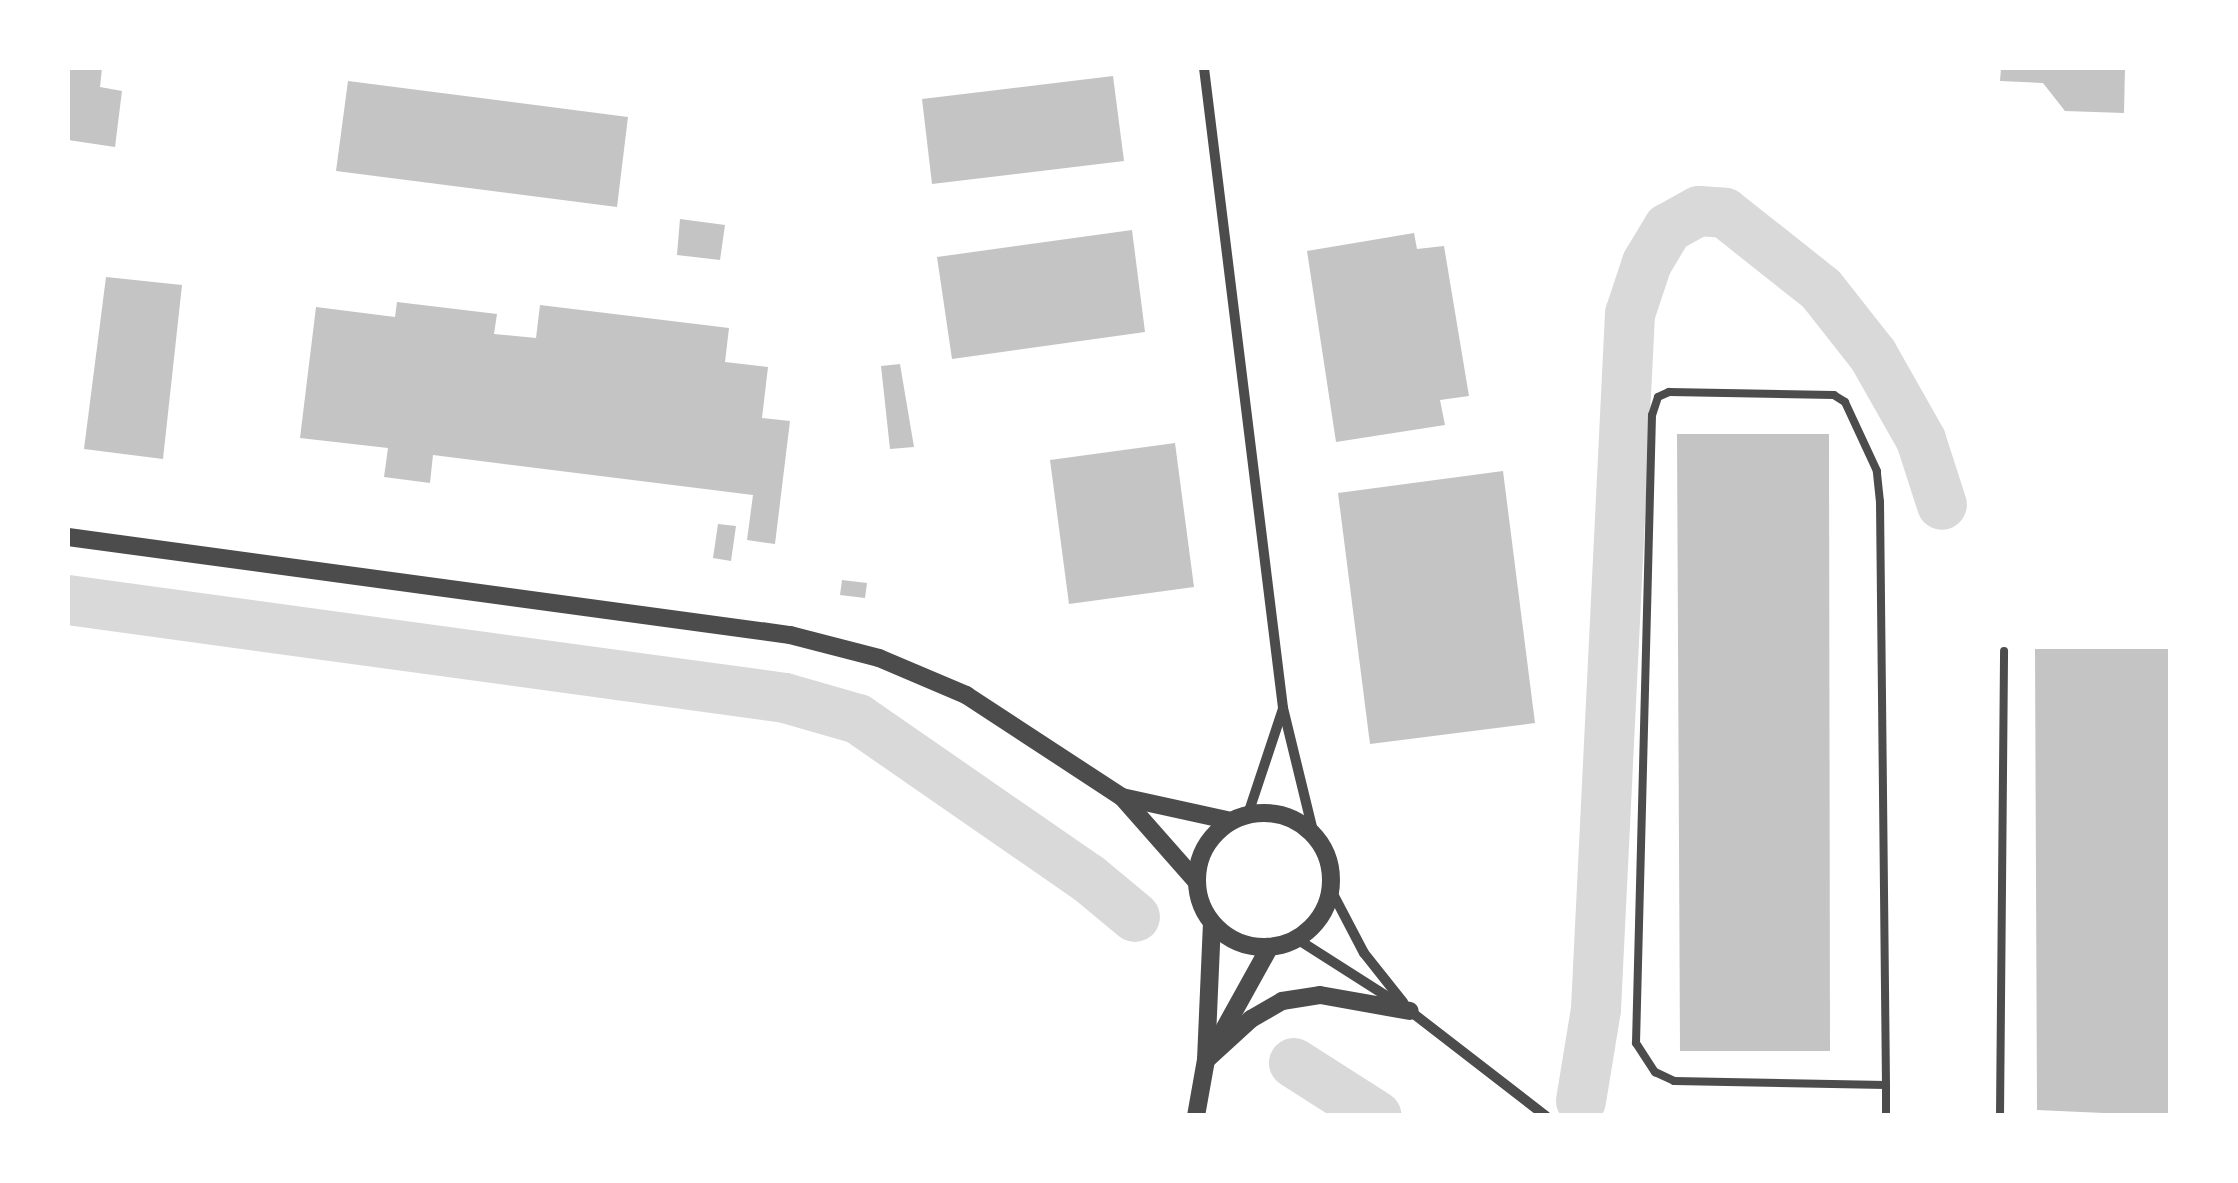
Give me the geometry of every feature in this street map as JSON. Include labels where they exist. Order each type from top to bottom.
[{"type":"street","points":[[1204,68],[1283,708],[1314,835],[1331,870],[1330,890],[1313,926],[1297,939],[1269,948],[1228,938],[1212,923],[1201,904],[1196,882],[1205,847],[1240,818],[1283,708]]},
{"type":"street","points":[[68,537],[790,634],[879,658],[966,695],[1122,797],[1196,882]]},
{"type":"street","points":[[1122,797],[1240,818],[1284,816],[1314,835]]},
{"type":"street","points":[[1330,890],[1364,954],[1410,1011]]},
{"type":"street","points":[[1196,1116],[1206,1060],[1212,923]]},
{"type":"street","points":[[1297,939],[1410,1011],[1546,1116]]},
{"type":"street","points":[[1206,1060],[1269,948]]},
{"type":"street","points":[[1206,1060],[1251,1019],[1282,1001],[1320,995],[1410,1011]]},
{"type":"lane","points":[[1886,1085],[1674,1081],[1655,1072],[1636,1043],[1652,416],[1658,397],[1669,392],[1834,395],[1845,402],[1876,470],[1886,1085],[1886,1116]]},
{"type":"lane","points":[[2000,1116],[2004,652]]},
{"type":"building","points":[[68,68],[102,68],[100,87],[122,91],[115,147],[68,140]]},
{"type":"building","points":[[2001,68],[2125,68],[2124,113],[2065,111],[2043,83],[2000,81]]},
{"type":"building","points":[[1113,76],[1124,161],[932,184],[922,99]]},
{"type":"building","points":[[348,81],[628,117],[617,207],[336,171]]},
{"type":"building","points":[[680,219],[725,225],[720,260],[677,255]]},
{"type":"building","points":[[1132,230],[1145,332],[952,359],[937,257]]},
{"type":"building","points":[[1414,233],[1417,249],[1444,246],[1469,396],[1440,400],[1445,425],[1336,442],[1307,251]]},
{"type":"building","points":[[106,277],[182,285],[163,459],[84,449]]},
{"type":"building","points":[[397,302],[497,314],[494,334],[536,338],[540,305],[729,328],[725,362],[768,367],[762,418],[790,421],[775,544],[747,540],[753,495],[433,455],[430,483],[384,477],[388,448],[300,438],[316,307],[395,317]]},
{"type":"building","points":[[900,364],[914,447],[890,449],[881,366]]},
{"type":"building","points":[[1677,434],[1829,434],[1830,1051],[1680,1051]]},
{"type":"building","points":[[1175,443],[1194,587],[1069,604],[1050,460]]},
{"type":"building","points":[[1503,471],[1535,723],[1370,744],[1338,493]]},
{"type":"building","points":[[718,524],[736,526],[731,561],[713,558]]},
{"type":"building","points":[[842,580],[867,583],[865,598],[840,595]]},
{"type":"building","points":[[2035,649],[2170,649],[2170,1116],[2037,1110]]},
{"type":"waterway","points":[[1581,1101],[1596,1009],[1630,314],[1647,263],[1668,228],[1699,211],[1725,213],[1821,289],[1873,355],[1921,440],[1942,505]]},
{"type":"waterway","points":[[68,600],[785,698],[858,719],[1088,878],[1135,917]]},
{"type":"waterway","points":[[1294,1063],[1377,1116]]}]
